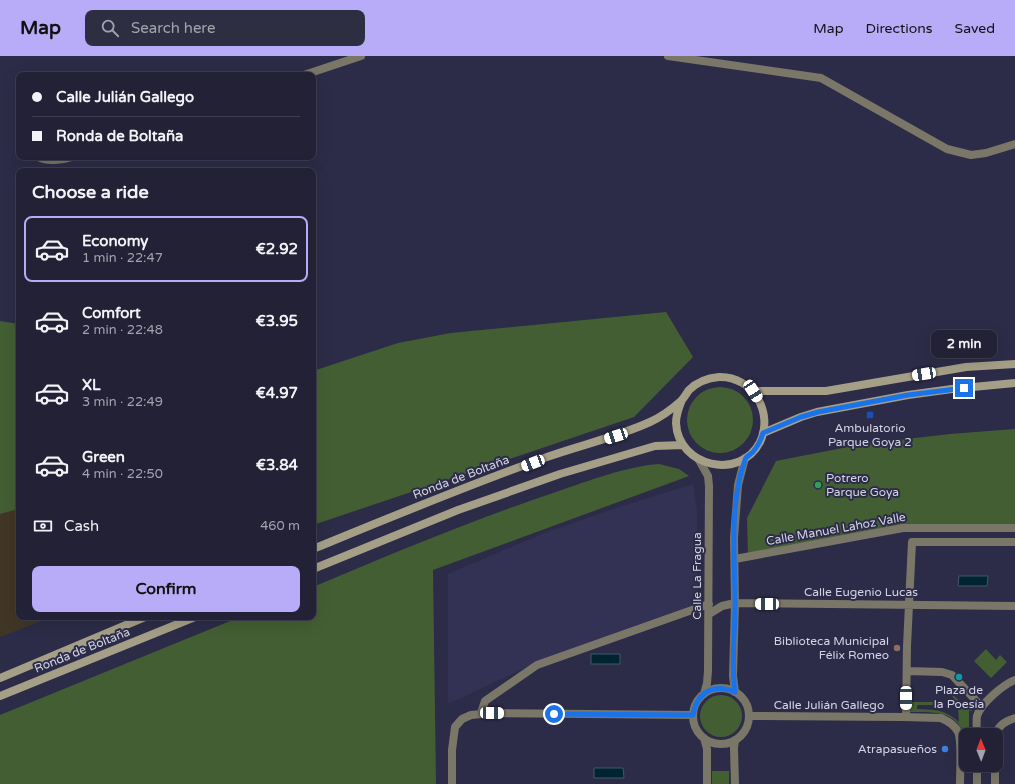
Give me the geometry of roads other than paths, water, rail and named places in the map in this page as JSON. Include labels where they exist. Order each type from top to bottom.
[{"type":"main road","points":[[753,391],[826,391],[966,367],[1015,364]]},
{"type":"main road","name":"Ronda de Boltaña","points":[[721,377],[733,379],[744,384],[753,391],[761,404],[765,418],[763,433],[759,443],[745,458],[722,466],[710,464],[699,460],[683,445],[678,434],[676,423],[678,412],[682,400],[689,390],[698,383],[721,377]]},
{"type":"main road","points":[[763,433],[801,417],[828,410],[908,395],[1015,383]]},
{"type":"main road","name":"Ronda de Boltaña","points":[[316,547],[548,457],[622,433],[656,419],[682,400]]},
{"type":"main road","points":[[316,568],[458,510],[560,474],[655,446],[683,445]]},
{"type":"main road","name":"Ronda de Boltaña","points":[[0,678],[138,620]]},
{"type":"main road","name":"Ronda de Boltaña","points":[[0,696],[188,620]]},
{"type":"street","points":[[313,72],[362,56]]},
{"type":"street","points":[[668,56],[821,78],[947,149],[971,154],[986,153],[1015,144]]},
{"type":"street","points":[[735,692],[733,676],[735,603],[734,538],[738,489],[745,458]]},
{"type":"street","name":"Calle La Fragua","points":[[699,460],[708,476],[709,486],[708,677],[704,694]]},
{"type":"street","name":"Calle Manuel Lahoz Valle","points":[[734,559],[903,528],[1015,528]]},
{"type":"street","points":[[906,717],[912,542],[1015,542]]},
{"type":"street","name":"Calle Eugenio Lucas","points":[[709,614],[722,606],[735,603],[1015,606]]},
{"type":"street","points":[[481,713],[485,701],[537,665],[709,604]]},
{"type":"street","points":[[907,671],[942,672],[952,675],[982,707]]},
{"type":"street","points":[[977,728],[977,717],[982,707],[1006,684],[1015,680]]},
{"type":"street","points":[[714,689],[727,689],[735,692],[744,701],[747,707],[749,716],[745,731],[735,740],[728,743],[717,744],[710,742],[696,729],[693,715],[697,702],[704,694],[714,689]]},
{"type":"street","points":[[452,784],[452,750],[455,727],[462,719],[471,715],[481,713],[693,715]]},
{"type":"street","name":"Calle Julián Gallego","points":[[749,716],[941,718],[947,720],[955,727],[959,735],[960,784]]},
{"type":"street","points":[[1000,728],[1009,720],[1015,718]]},
{"type":"street","points":[[704,738],[707,749],[707,784]]},
{"type":"street","points":[[735,740],[735,784]]},
{"type":"street","points":[[977,772],[977,784]]},
{"type":"street","points":[[994,772],[994,784]]},
{"type":"water","points":[[959,576],[988,576],[987,586],[958,586]]},
{"type":"water","points":[[591,654],[620,654],[620,664],[591,664]]},
{"type":"water","points":[[594,768],[623,768],[624,778],[594,778]]},
{"type":"place","name":"Ambulatorio Parque Goya 2","points":[[870,415]]},
{"type":"place","name":"Potrero Parque Goya","points":[[818,485]]},
{"type":"place","name":"Biblioteca Municipal Félix Romeo","points":[[897,648]]},
{"type":"place","name":"Plaza de la Poesía","points":[[959,677]]},
{"type":"place","name":"Atrapasueños","points":[[945,749]]}]
